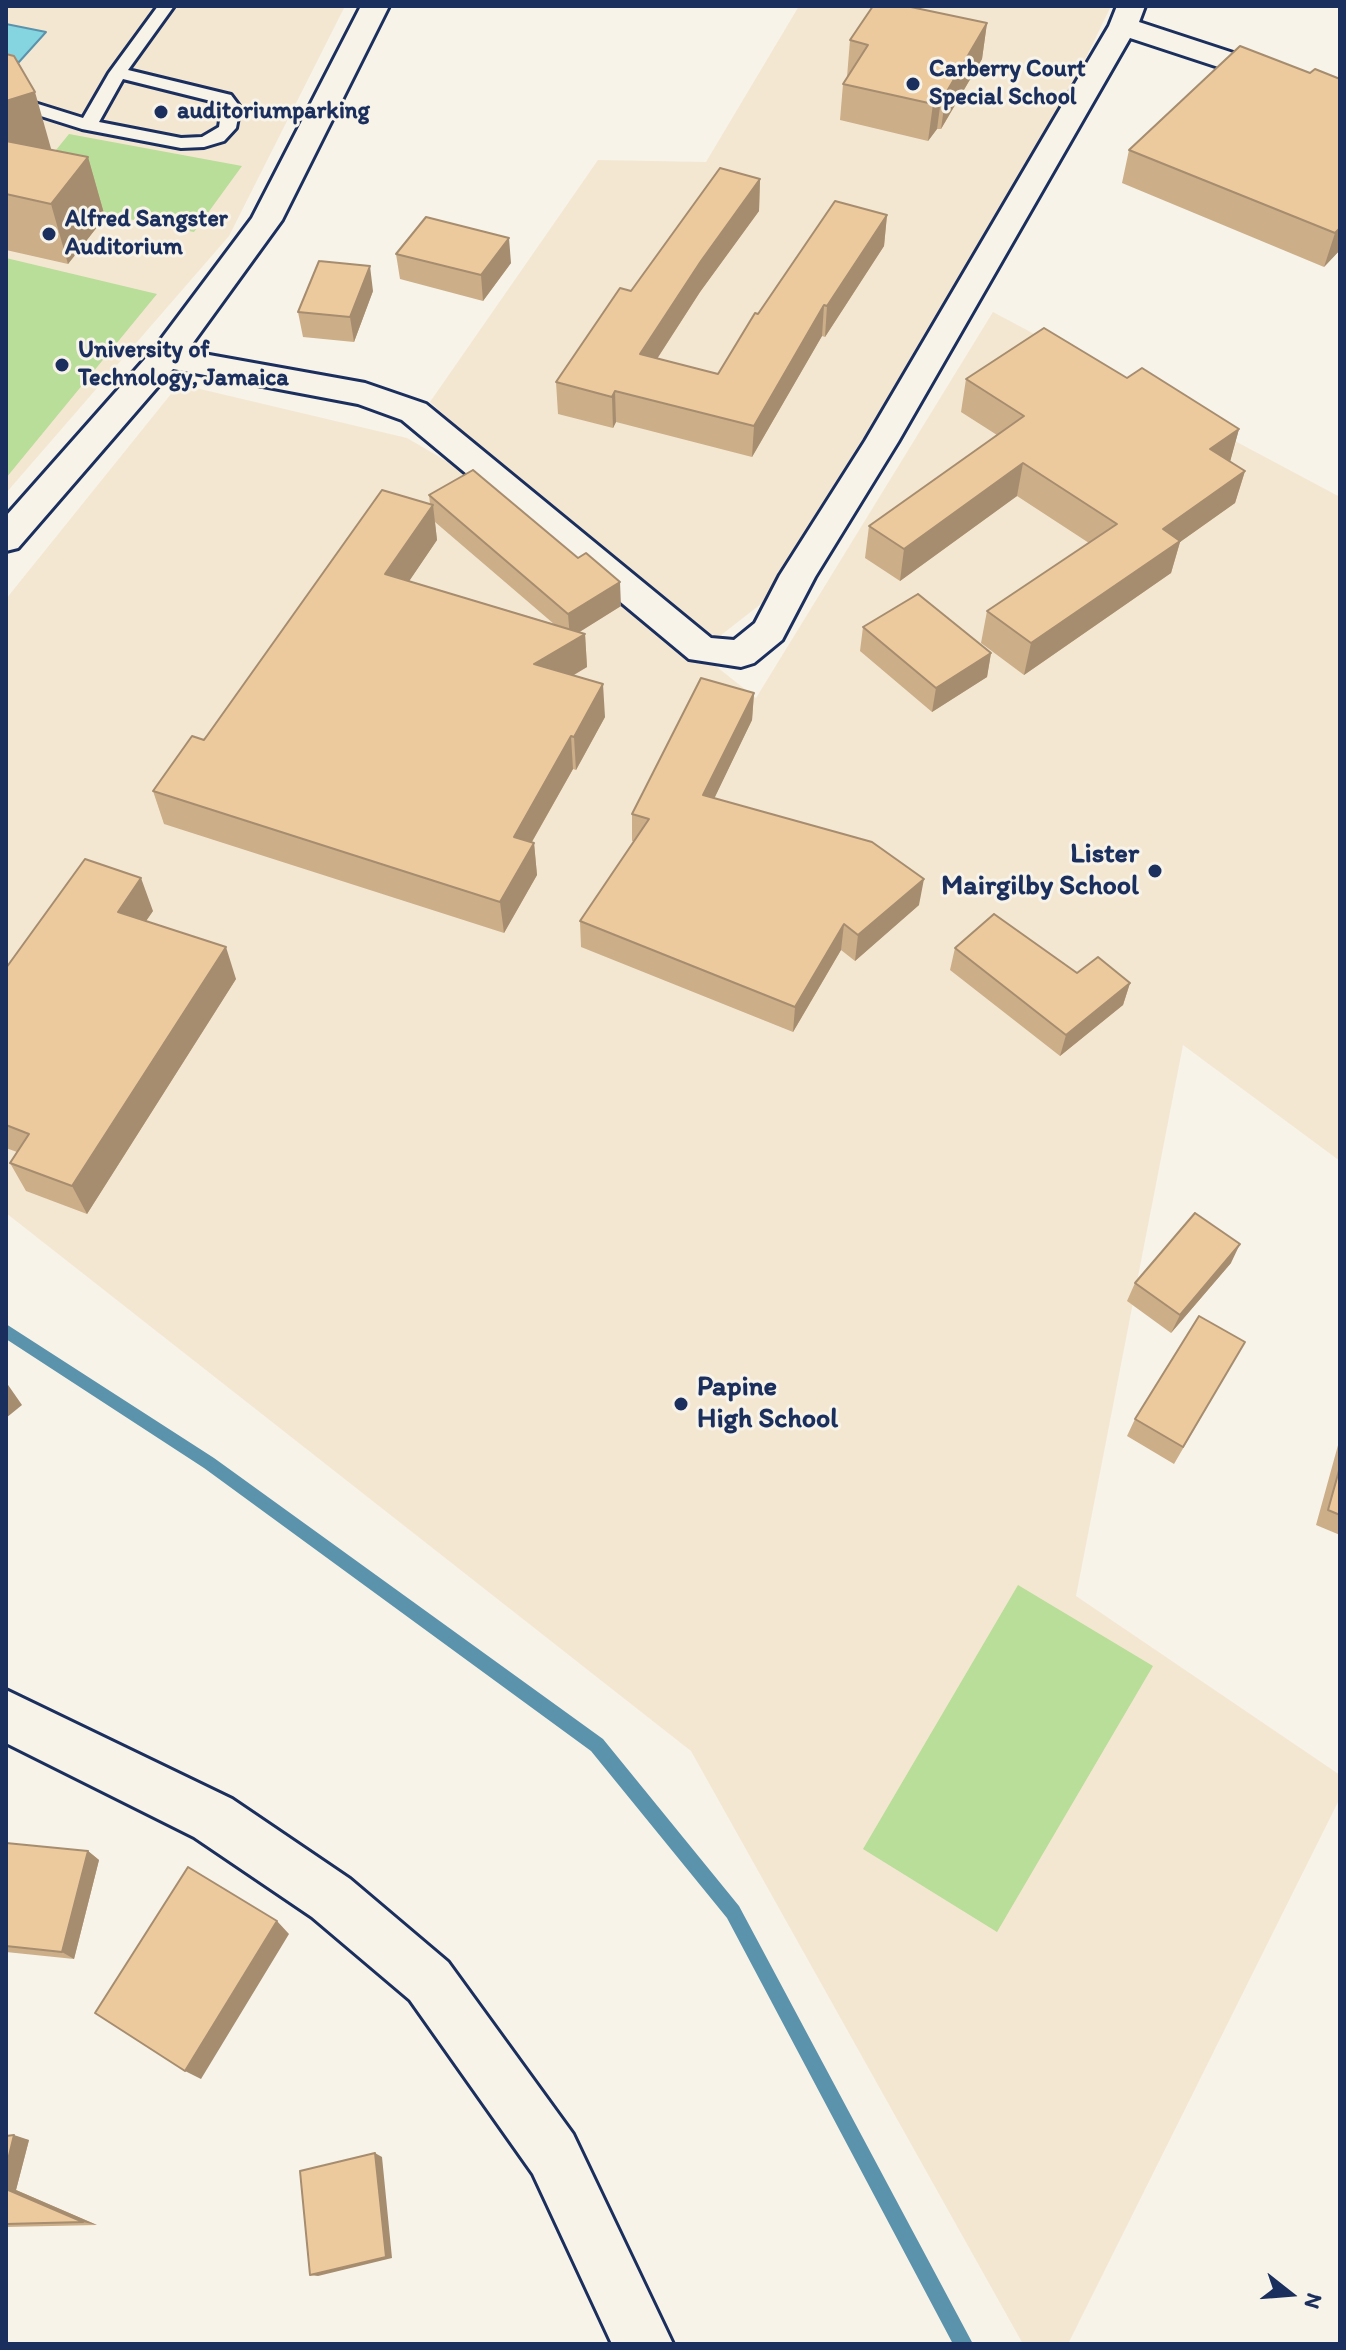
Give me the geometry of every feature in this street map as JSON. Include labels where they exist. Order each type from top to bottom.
[{"type":"street","points":[[6,539],[165,357],[267,220],[375,6]]},
{"type":"street","points":[[165,357],[365,394],[414,412],[451,439],[702,650],[741,654],[769,631],[798,575],[881,442],[1127,16],[1340,98]]},
{"type":"street","points":[[6,1716],[213,1818],[331,1898],[429,1981],[553,2154],[643,2344]]},
{"type":"lane","points":[[88,125],[118,73],[166,6]]},
{"type":"lane","points":[[6,99],[88,125],[181,143],[204,142],[218,137],[227,128],[231,107],[225,99],[118,73]]},
{"type":"shaded area","name":"University of Technology, Jamaica","points":[[6,6],[345,6],[229,236],[6,493]]},
{"type":"shaded area","points":[[799,6],[1111,6],[997,242],[798,575],[702,650],[430,402],[598,160],[706,162]]},
{"type":"shaded area","name":"Papine High School","points":[[993,312],[1340,497],[1340,1161],[1183,1045],[1076,1596],[1340,1775],[1340,1798],[1068,2344],[1023,2344],[691,1751],[6,1213],[6,599],[179,384],[407,438],[489,486],[756,698]]},
{"type":"green space","points":[[69,134],[242,166],[194,232],[18,197]]},
{"type":"green space","points":[[6,258],[157,294],[6,478]]},
{"type":"green space","points":[[1018,1585],[1153,1666],[997,1932],[863,1849]]},
{"type":"water","points":[[6,24],[46,32],[19,62],[6,60]]},
{"type":"building","points":[[873,6],[906,6],[987,23],[946,93],[942,92],[933,104],[843,84],[868,45],[850,40]]},
{"type":"building","points":[[1240,46],[1310,73],[1315,69],[1340,79],[1340,228],[1335,233],[1129,150]]},
{"type":"building","points":[[6,54],[14,56],[35,92],[6,101]]},
{"type":"building","points":[[6,141],[88,157],[51,204],[6,194]]},
{"type":"building","points":[[720,168],[760,179],[640,354],[718,374],[755,313],[758,314],[835,201],[887,215],[827,306],[824,305],[754,426],[615,391],[612,397],[556,382],[620,288],[631,291]]},
{"type":"building","points":[[426,217],[509,238],[481,275],[396,254]]},
{"type":"building","points":[[319,261],[370,266],[350,317],[298,312]]},
{"type":"building","points":[[1044,328],[1127,378],[1142,368],[1239,429],[1210,449],[1245,471],[1163,529],[1180,541],[1031,643],[987,611],[1117,524],[1023,463],[904,549],[869,526],[1024,416],[966,379]]},
{"type":"building","points":[[473,470],[578,558],[586,553],[620,582],[568,614],[429,495]]},
{"type":"building","points":[[382,490],[433,505],[385,574],[585,634],[534,664],[603,684],[514,837],[534,843],[500,902],[153,791],[192,736],[204,740]]},
{"type":"building","points":[[918,594],[991,653],[936,688],[863,627]]},
{"type":"building","points":[[701,678],[754,693],[703,795],[872,842],[924,879],[858,935],[844,924],[795,1007],[580,921],[649,819],[632,814]]},
{"type":"building","points":[[85,859],[141,878],[118,912],[226,947],[72,1186],[10,1163],[29,1134],[6,1125],[6,968]]},
{"type":"building","points":[[994,914],[1077,973],[1098,957],[1130,983],[1066,1035],[955,948]]},
{"type":"building","points":[[1195,1213],[1240,1244],[1180,1315],[1135,1283]]},
{"type":"building","points":[[1199,1316],[1245,1342],[1183,1447],[1135,1419]]},
{"type":"building","points":[[1340,1467],[1340,1515],[1328,1510]]},
{"type":"building","points":[[6,1843],[88,1851],[62,1952],[6,1946]]},
{"type":"building","points":[[188,1867],[277,1921],[185,2071],[95,2013]]},
{"type":"building","points":[[14,2135],[6,2168],[6,2136]]},
{"type":"building","points":[[375,2153],[386,2257],[310,2275],[300,2171]]},
{"type":"building","points":[[6,2189],[83,2222],[6,2224]]},
{"type":"waterway","points":[[6,1331],[209,1463],[597,1745],[733,1912],[963,2344]]},
{"type":"place","name":"Carberry Court Special School","points":[[913,84]]},
{"type":"place","name":"auditoriumparking","points":[[161,112]]},
{"type":"place","name":"Alfred Sangster Auditorium","points":[[49,234]]},
{"type":"place","name":"University of Technology, Jamaica","points":[[62,365]]},
{"type":"place","name":"Lister Mairgilby School","points":[[1155,871]]},
{"type":"place","name":"Papine High School","points":[[681,1404]]}]
